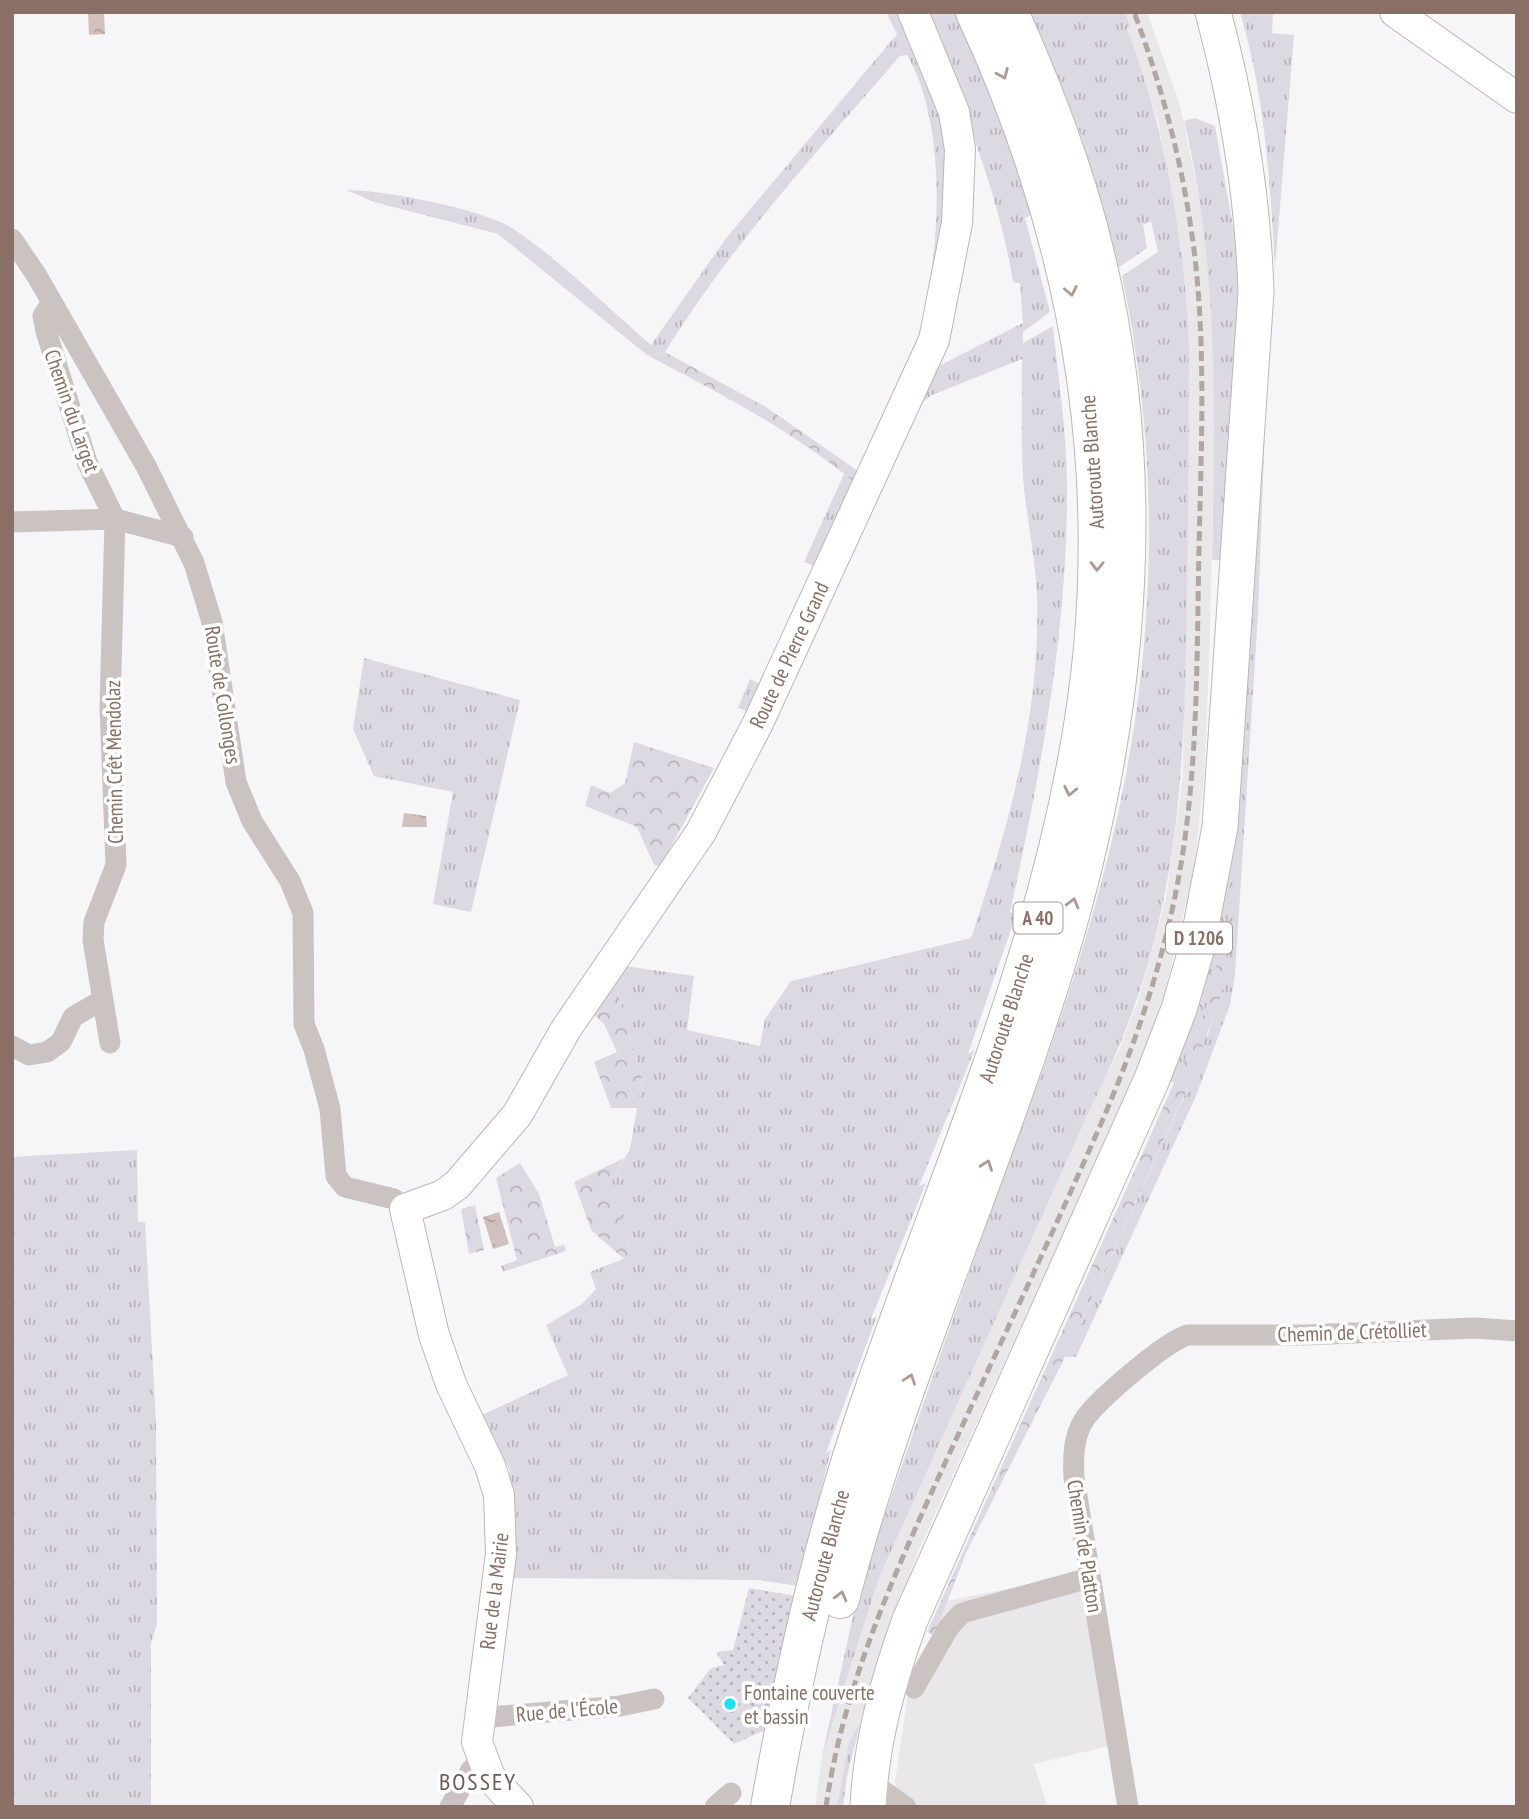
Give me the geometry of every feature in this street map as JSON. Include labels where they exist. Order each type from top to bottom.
[{"type":"highway","name":"Autoroute Blanche","points":[[770,1807],[796,1669],[835,1514],[864,1420],[1007,1017],[1042,903],[1075,769],[1092,651],[1097,594],[1097,492],[1092,417],[1082,345],[1057,224],[1040,170],[1010,90],[975,12]]},
{"type":"highway","name":"Autoroute Blanche","points":[[796,1807],[821,1678],[852,1553],[897,1417],[1032,1036],[1072,910],[1104,773],[1121,664],[1128,518],[1125,451],[1111,329],[1095,253],[1074,179],[1041,85],[1009,12]]},
{"type":"main road","name":"D 1206","points":[[868,1794],[890,1677],[910,1620],[1152,1079],[1179,1009],[1207,902],[1223,794],[1256,292],[1254,222],[1245,155],[1234,89],[1213,12]]},
{"type":"street","name":"Route de Pierre Grand","points":[[405,1209],[443,1195],[457,1185],[517,1115],[566,1029],[701,832],[758,723],[934,341],[957,223],[960,149],[954,112],[912,12]]},
{"type":"street","points":[[1401,14],[1517,97]]},
{"type":"street","name":"Route de Collonges","points":[[12,239],[52,302],[183,537],[212,622],[236,782],[251,821],[290,881],[303,913],[304,1024],[314,1049],[330,1109],[338,1180],[345,1186],[394,1199],[405,1209]]},
{"type":"street","name":"Chemin du Larget","points":[[52,302],[44,313],[46,331],[87,462],[115,519]]},
{"type":"street","points":[[12,522],[115,519],[183,537]]},
{"type":"street","name":"Chemin Crêt Mendolaz","points":[[110,1043],[93,931],[116,865],[110,708],[115,519]]},
{"type":"street","points":[[12,1046],[29,1055],[47,1052],[61,1042],[68,1023],[79,1011],[103,1000]]},
{"type":"street","name":"Rue de la Mairie","points":[[405,1209],[434,1335],[451,1384],[490,1466],[501,1506],[501,1554],[477,1742],[490,1777],[519,1807]]},
{"type":"street","name":"Chemin de Crétolliet","points":[[1188,1335],[1306,1335],[1475,1328],[1517,1331]]},
{"type":"street","name":"Chemin de Platton","points":[[1128,1807],[1089,1578],[1073,1465],[1079,1429],[1094,1407],[1174,1340],[1188,1335]]},
{"type":"street","points":[[914,1688],[949,1627],[962,1613],[1089,1578]]},
{"type":"street","name":"Rue de l'École","points":[[479,1718],[620,1706],[654,1699]]},
{"type":"street","points":[[450,1807],[471,1770],[482,1761]]},
{"type":"street","points":[[868,1794],[906,1807]]},
{"type":"shaded area","points":[[1125,12],[1147,12],[1180,105],[1204,222],[1213,303],[1215,418],[1209,665],[1204,778],[1194,869],[1165,992],[1137,1070],[918,1552],[878,1662],[861,1721],[849,1742],[837,1807],[815,1807],[822,1756],[879,1578],[1119,1050],[1138,1001],[1166,898],[1183,775],[1189,344],[1181,246],[1159,126],[1127,28],[1130,25]]},
{"type":"shaded area","points":[[1100,1570],[1126,1742],[1034,1764],[1047,1806],[906,1807],[893,1796],[910,1680],[934,1636],[947,1601]]},
{"type":"green space","points":[[886,12],[904,12],[950,144],[936,286],[913,358],[929,287],[937,205],[936,163],[931,124],[921,87],[907,55],[900,56],[776,199],[718,274],[665,352],[647,355],[498,234],[374,202],[347,190],[384,193],[432,202],[479,214],[512,228],[565,269],[651,345],[727,237],[897,34]]},
{"type":"green space","points":[[924,12],[954,12],[984,77],[1035,214],[1025,218],[1050,312],[1023,332],[1023,343],[1053,326],[1062,405],[1067,485],[1063,593],[1042,753],[1010,912],[1016,915],[968,1054],[975,1049],[919,1186],[926,1183],[871,1319],[877,1316],[826,1453],[831,1450],[797,1586],[759,1580],[510,1578],[516,1520],[509,1469],[482,1415],[568,1375],[546,1325],[582,1304],[596,1289],[590,1272],[631,1256],[612,1180],[630,1149],[642,1078],[615,983],[625,966],[694,976],[687,1030],[760,1046],[765,1019],[791,981],[971,938],[1010,811],[1028,726],[1037,638],[1036,578],[1023,477],[1022,359],[932,395],[920,404],[937,367],[1023,323],[1020,283],[1013,282],[988,179]]},
{"type":"green space","points":[[1031,12],[1125,12],[1130,25],[1127,28],[1152,105],[1170,184],[1183,263],[1189,344],[1186,668],[1179,796],[1160,919],[1143,980],[1121,1042],[879,1578],[822,1756],[866,1558],[883,1520],[1036,1089],[1095,907],[1124,783],[1142,665],[1149,553],[1146,442],[1122,276],[1158,252],[1151,221],[1143,225],[1147,248],[1118,268],[1080,133]]},
{"type":"green space","points":[[1240,12],[1273,12],[1272,33],[1294,35],[1275,268],[1261,107]]},
{"type":"green space","points":[[1195,118],[1215,126],[1238,254],[1239,289],[1223,560],[1212,560],[1214,394],[1209,284],[1204,230],[1184,121]]},
{"type":"green space","points":[[665,352],[766,407],[858,471],[853,481],[779,428],[647,355]]},
{"type":"green space","points":[[1262,425],[1265,425],[1258,614],[1235,974],[1230,1005],[1196,1096],[1076,1357],[1065,1357],[1188,1088],[1170,1081],[1192,1022],[1209,962],[1232,839]],"holes":[[[1221,994],[1207,1037],[1196,1034],[1207,1005]]]},
{"type":"green space","points":[[844,474],[853,481],[816,567],[804,562]]},
{"type":"green space","points":[[364,658],[520,700],[471,912],[433,904],[453,792],[374,776],[353,729]]},
{"type":"green space","points":[[750,679],[760,684],[747,711],[738,708]]},
{"type":"green space","points":[[634,742],[714,768],[660,867],[654,865],[637,827],[585,806],[591,785],[610,793],[625,783]]},
{"type":"green space","points":[[1229,913],[1232,914],[1222,993],[1188,1087],[1065,1357],[966,1553],[934,1636],[927,1632],[1196,1034],[1207,1005]]},
{"type":"green space","points":[[615,983],[642,1078],[637,1108],[611,1108],[594,1062],[617,1052],[604,1024],[592,1013]]},
{"type":"green space","points":[[137,1150],[138,1222],[145,1222],[156,1422],[157,1624],[151,1643],[151,1807],[12,1807],[12,1157]]},
{"type":"green space","points":[[624,1158],[612,1180],[631,1256],[624,1259],[591,1230],[574,1182]]},
{"type":"green space","points":[[520,1163],[539,1194],[555,1247],[564,1245],[566,1251],[503,1272],[501,1266],[517,1260],[496,1178]]},
{"type":"green space","points":[[475,1205],[484,1250],[469,1254],[461,1209]]},
{"type":"green space","points":[[749,1588],[796,1596],[765,1730],[734,1744],[688,1698],[711,1668],[724,1665],[716,1652],[733,1650]]},
{"type":"green space","points":[[861,1721],[847,1776],[843,1807],[837,1807],[849,1742]]},
{"type":"water","points":[[88,12],[104,12],[105,34],[89,35]]},
{"type":"water","points":[[404,813],[426,816],[427,827],[402,827]]},
{"type":"water","points":[[499,1212],[509,1244],[493,1249],[483,1217]]},
{"type":"railway","points":[[826,1807],[845,1718],[873,1630],[890,1587],[1084,1162],[1132,1047],[1166,936],[1182,860],[1191,788],[1196,686],[1202,440],[1201,331],[1191,226],[1179,164],[1155,72],[1134,12]]},
{"type":"place","name":"Fontaine couverte et bassin","points":[[730,1704]]},
{"type":"district","name":"BOSSEY","points":[[478,1781]]}]
